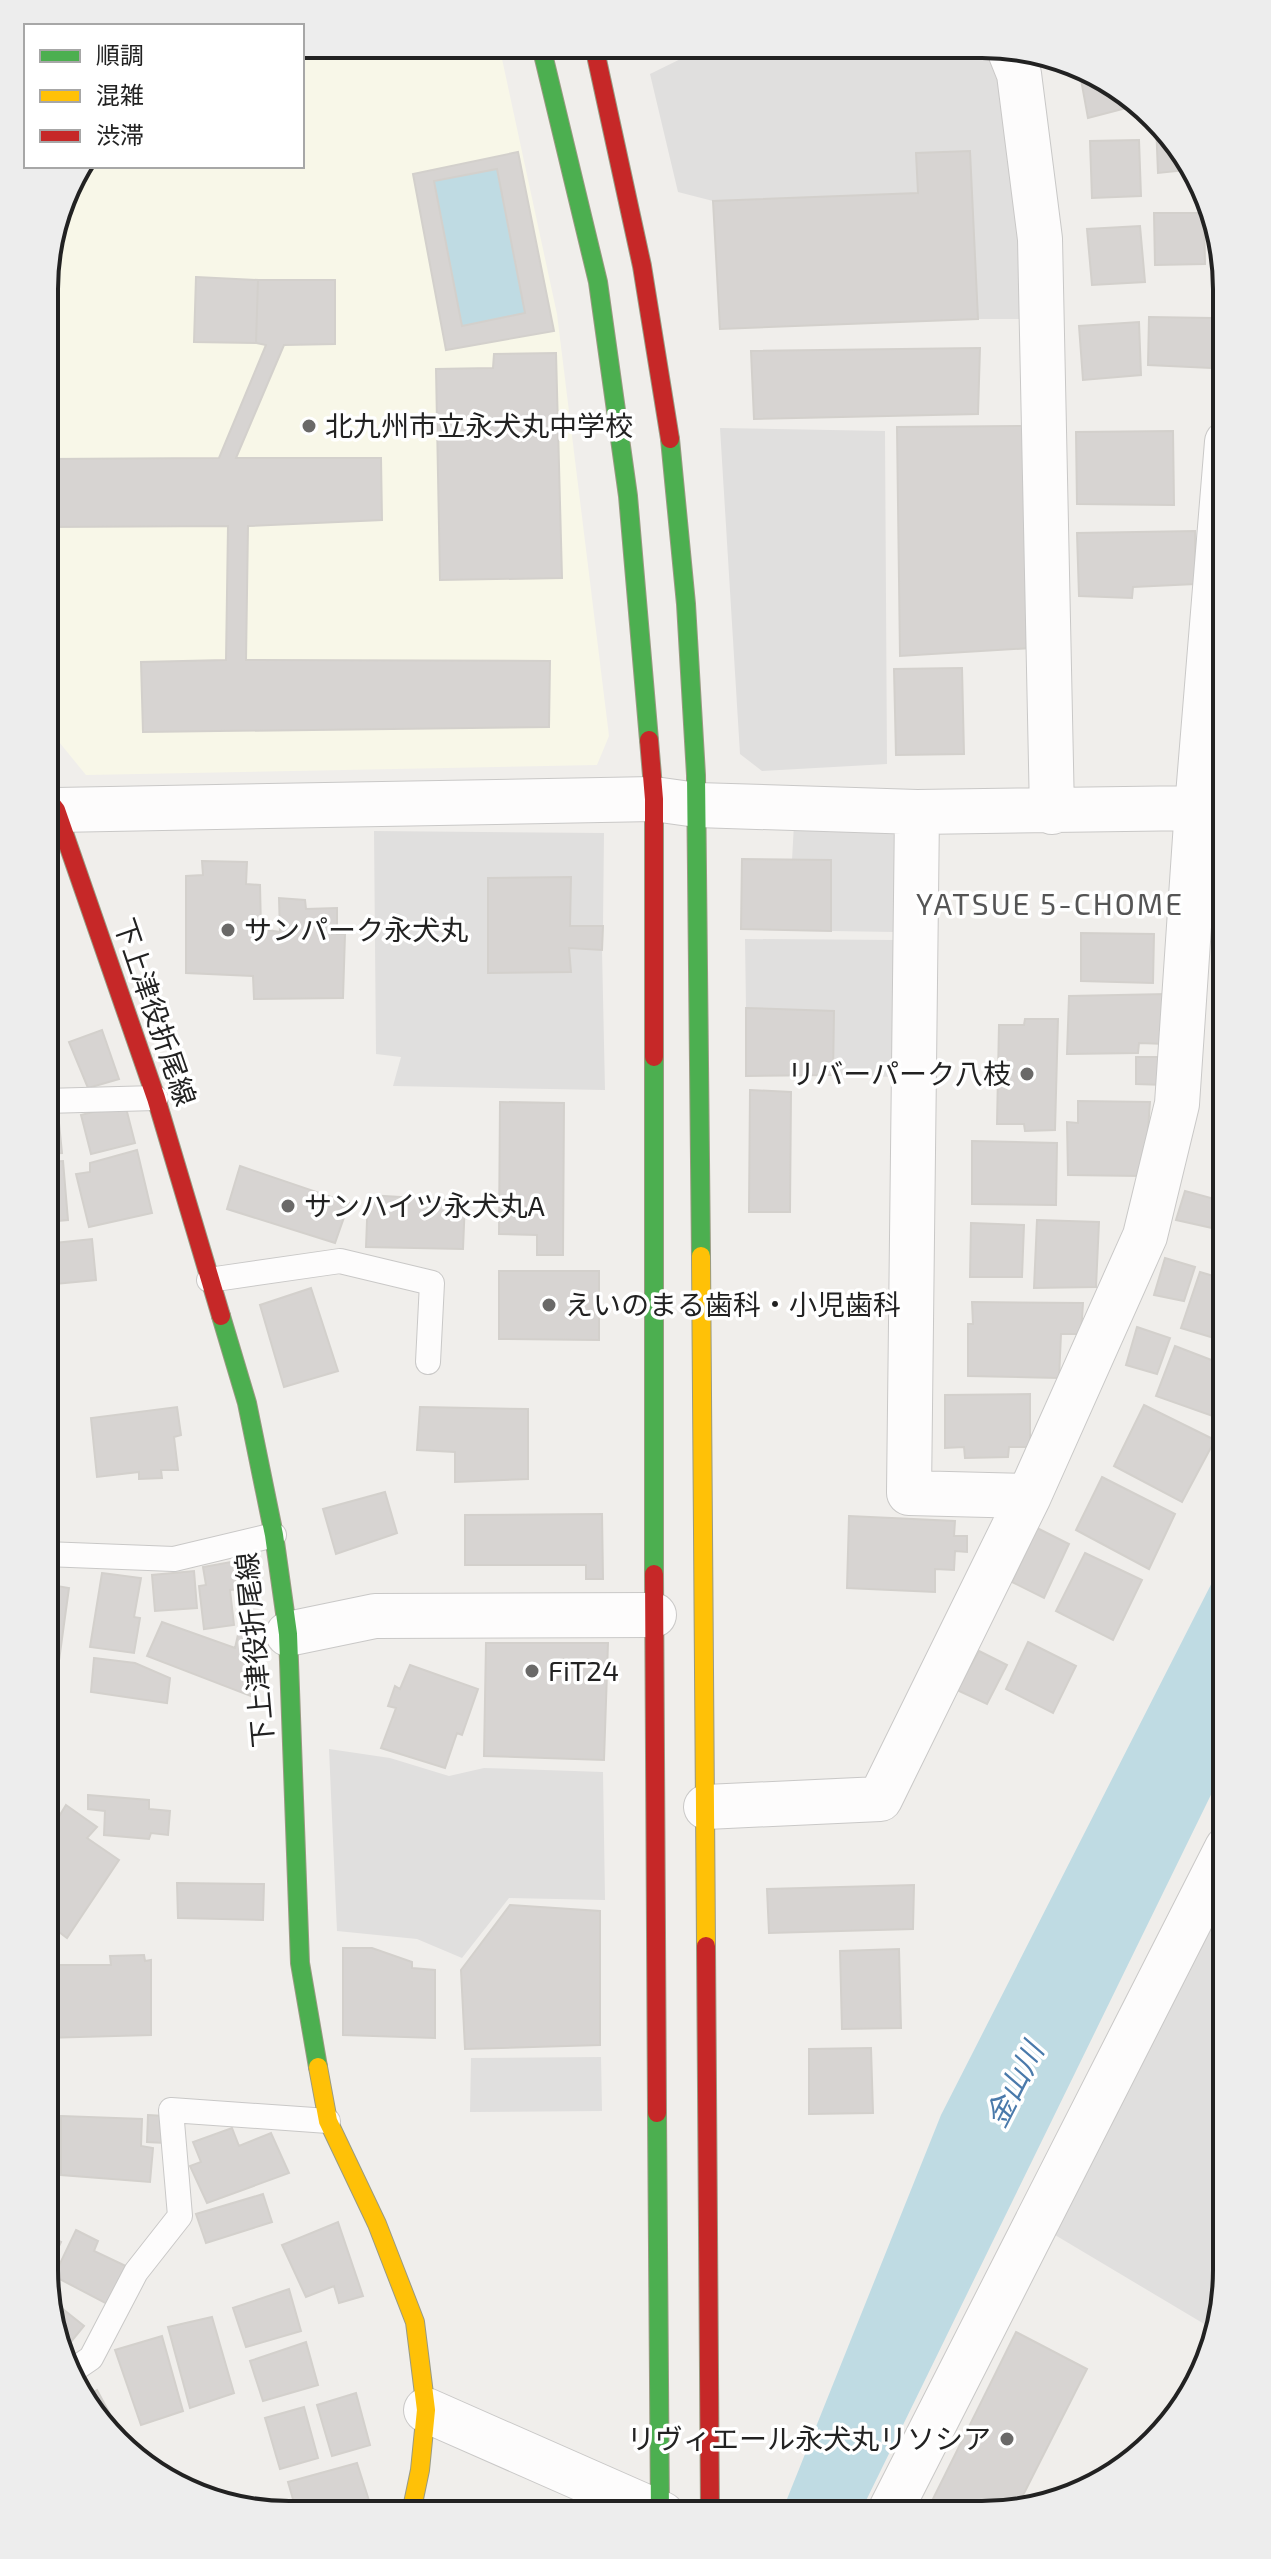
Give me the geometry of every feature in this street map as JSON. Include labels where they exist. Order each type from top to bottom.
[{"type":"street","points":[[544,58],[598,282],[628,496],[654,799],[654,1615],[661,2501]]},
{"type":"street","points":[[597,58],[646,274],[678,491],[690,642],[697,805],[710,2501]]},
{"type":"street","points":[[1013,60],[1019,74],[1040,239],[1052,812]]},
{"type":"street","points":[[706,1807],[880,1799],[1029,1496],[1145,1236],[1177,1104],[1213,613]]},
{"type":"street","points":[[58,803],[654,799],[697,805],[917,812],[1197,808]]},
{"type":"street","points":[[917,812],[909,1493],[1029,1496]]},
{"type":"street","name":"下上津役折尾線","points":[[58,823],[156,1098],[247,1403],[274,1535],[288,1634],[300,1963],[328,2121],[377,2224],[415,2322],[426,2410],[414,2501]]},
{"type":"street","points":[[288,1634],[375,1616],[654,1615]]},
{"type":"street","points":[[895,2501],[1213,1876]]},
{"type":"street","points":[[426,2410],[632,2501]]},
{"type":"lane","points":[[58,1101],[156,1098]]},
{"type":"lane","points":[[209,1280],[340,1261],[432,1283],[428,1362]]},
{"type":"lane","points":[[58,1555],[174,1559],[274,1535]]},
{"type":"lane","points":[[80,2366],[91,2358],[136,2272],[180,2216],[171,2110],[328,2121]]},
{"type":"shaded area","name":"北九州市立永犬丸中学校","points":[[304,58],[502,58],[557,314],[609,736],[597,765],[86,775],[58,741],[58,274],[66,229],[89,173],[92,168],[304,168]]},
{"type":"shaded area","points":[[683,58],[995,59],[1032,319],[978,319],[970,151],[916,153],[918,193],[713,201],[678,192],[650,74]]},
{"type":"shaded area","points":[[720,428],[885,431],[887,764],[762,771],[740,754]]},
{"type":"shaded area","points":[[794,824],[887,826],[896,835],[895,932],[831,931],[831,860],[792,860]]},
{"type":"shaded area","points":[[374,831],[604,833],[603,926],[570,926],[571,877],[488,878],[488,972],[570,972],[569,948],[602,950],[605,1090],[393,1086],[401,1057],[376,1054]]},
{"type":"shaded area","points":[[745,939],[897,940],[895,1077],[833,1075],[833,1011],[746,1008]]},
{"type":"shaded area","points":[[329,1749],[390,1758],[449,1776],[484,1768],[603,1772],[605,1900],[509,1898],[462,1958],[417,1939],[337,1931]]},
{"type":"shaded area","points":[[1213,1922],[1213,2285],[1206,2325],[1050,2232]]},
{"type":"shaded area","points":[[601,2057],[602,2111],[470,2112],[471,2058]]},
{"type":"water","points":[[497,169],[525,313],[462,326],[434,181]]},
{"type":"water","name":"金山川","points":[[1213,1581],[1213,1791],[866,2501],[786,2501],[941,2115]]},
{"type":"building","points":[[1081,81],[1125,108],[1088,118]]},
{"type":"building","points":[[1157,138],[1180,171],[1158,173]]},
{"type":"building","points":[[1139,140],[1141,196],[1092,198],[1090,141]]},
{"type":"building","points":[[970,151],[978,319],[720,329],[713,201],[918,193],[916,153]]},
{"type":"building","points":[[518,152],[554,331],[446,350],[413,174]],"holes":[[[497,169],[525,313],[462,326],[434,181]]]},
{"type":"building","points":[[1154,213],[1200,213],[1204,227],[1205,264],[1155,265]]},
{"type":"building","points":[[1140,226],[1145,282],[1092,285],[1087,229]]},
{"type":"building","points":[[196,277],[258,280],[256,343],[194,342]]},
{"type":"building","points":[[258,280],[335,280],[335,344],[284,345],[236,458],[381,458],[382,520],[248,526],[246,660],[550,661],[549,727],[143,732],[141,662],[226,660],[228,526],[58,527],[58,459],[219,458],[266,345],[256,343]]},
{"type":"building","points":[[1149,317],[1212,318],[1211,368],[1148,365]]},
{"type":"building","points":[[1139,322],[1141,375],[1083,380],[1079,326]]},
{"type":"building","points":[[980,348],[978,414],[754,419],[751,351]]},
{"type":"building","points":[[556,353],[562,578],[440,580],[436,369],[493,368],[494,354]]},
{"type":"building","points":[[1028,426],[1032,648],[900,656],[897,427]]},
{"type":"building","points":[[1173,431],[1174,505],[1077,504],[1076,432]]},
{"type":"building","points":[[1195,531],[1195,584],[1133,587],[1132,598],[1079,596],[1077,533]]},
{"type":"building","points":[[962,668],[964,754],[896,755],[894,669]]},
{"type":"building","points":[[742,859],[831,860],[831,931],[741,929]]},
{"type":"building","name":"サンパーク永犬丸","points":[[202,861],[247,862],[246,884],[260,885],[261,929],[280,932],[279,898],[305,900],[306,909],[337,908],[337,934],[345,934],[343,998],[254,999],[253,976],[186,973],[186,876],[203,875]]},
{"type":"building","points":[[571,877],[570,926],[603,926],[602,950],[569,948],[571,972],[488,973],[488,878]]},
{"type":"building","points":[[1081,933],[1154,934],[1153,983],[1081,981]]},
{"type":"building","points":[[1167,994],[1166,1044],[1139,1043],[1138,1053],[1067,1054],[1069,996]]},
{"type":"building","points":[[746,1008],[834,1011],[833,1075],[746,1076]]},
{"type":"building","name":"リバーパーク八枝","points":[[1025,1019],[1058,1019],[1055,1130],[1025,1131],[1024,1124],[997,1124],[999,1025],[1024,1025]]},
{"type":"building","points":[[102,1030],[119,1079],[88,1088],[69,1042]]},
{"type":"building","points":[[1136,1057],[1165,1057],[1165,1085],[1136,1084]]},
{"type":"building","points":[[750,1090],[791,1092],[790,1212],[749,1212]]},
{"type":"building","points":[[1078,1101],[1150,1102],[1146,1158],[1141,1158],[1140,1176],[1068,1175],[1067,1122],[1078,1123]]},
{"type":"building","points":[[500,1102],[564,1103],[563,1255],[537,1255],[537,1235],[499,1234]]},
{"type":"building","points":[[125,1104],[135,1143],[91,1154],[81,1115]]},
{"type":"building","points":[[58,1113],[62,1153],[58,1153]]},
{"type":"building","points":[[972,1141],[1057,1143],[1056,1205],[972,1204]]},
{"type":"building","points":[[137,1150],[152,1213],[89,1227],[76,1174],[90,1172],[90,1163]]},
{"type":"building","points":[[58,1161],[63,1161],[68,1220],[58,1221]]},
{"type":"building","name":"サンハイツ永犬丸A","points":[[240,1166],[349,1203],[335,1243],[227,1209]]},
{"type":"building","points":[[1185,1191],[1213,1199],[1212,1228],[1176,1220]]},
{"type":"building","points":[[368,1195],[465,1201],[463,1249],[366,1247]]},
{"type":"building","points":[[1037,1220],[1099,1222],[1096,1287],[1034,1288]]},
{"type":"building","points":[[971,1223],[1024,1225],[1022,1277],[970,1277]]},
{"type":"building","points":[[92,1239],[96,1280],[58,1284],[58,1243]]},
{"type":"building","points":[[1165,1258],[1195,1267],[1184,1301],[1154,1295]]},
{"type":"building","name":"えいのまる歯科・小児歯科","points":[[499,1271],[599,1271],[599,1340],[499,1339]]},
{"type":"building","points":[[1200,1272],[1213,1276],[1213,1338],[1181,1328]]},
{"type":"building","points":[[311,1288],[338,1371],[284,1387],[260,1305]]},
{"type":"building","points":[[972,1302],[1083,1303],[1081,1334],[1061,1334],[1059,1378],[968,1376],[968,1324],[973,1324]]},
{"type":"building","points":[[1137,1327],[1170,1338],[1157,1374],[1126,1365]]},
{"type":"building","points":[[1175,1346],[1213,1361],[1213,1416],[1156,1396]]},
{"type":"building","points":[[1030,1394],[1030,1447],[1009,1447],[1008,1457],[965,1458],[964,1447],[945,1448],[945,1395]]},
{"type":"building","points":[[1144,1405],[1213,1439],[1182,1502],[1114,1466]]},
{"type":"building","points":[[177,1407],[181,1435],[174,1437],[178,1470],[161,1470],[162,1478],[139,1479],[139,1472],[97,1477],[91,1418]]},
{"type":"building","points":[[420,1407],[528,1409],[528,1479],[455,1482],[455,1452],[417,1450]]},
{"type":"building","points":[[1102,1477],[1175,1514],[1149,1569],[1076,1530]]},
{"type":"building","points":[[385,1492],[397,1533],[336,1554],[323,1509]]},
{"type":"building","points":[[602,1514],[603,1579],[586,1579],[586,1565],[465,1565],[465,1515]]},
{"type":"building","points":[[849,1516],[955,1521],[954,1536],[967,1536],[967,1552],[955,1551],[954,1570],[935,1569],[935,1592],[847,1588]]},
{"type":"building","points":[[1037,1528],[1069,1544],[1044,1598],[1012,1582]]},
{"type":"building","points":[[1085,1553],[1142,1580],[1113,1640],[1056,1611]]},
{"type":"building","points":[[237,1561],[239,1589],[230,1590],[234,1625],[204,1629],[199,1586],[206,1585],[203,1567]]},
{"type":"building","points":[[194,1571],[197,1608],[155,1611],[152,1575]]},
{"type":"building","points":[[102,1573],[141,1578],[134,1617],[140,1618],[134,1653],[90,1647]]},
{"type":"building","points":[[58,1586],[69,1588],[58,1668]]},
{"type":"building","points":[[162,1622],[235,1648],[240,1626],[251,1626],[256,1698],[147,1656]]},
{"type":"building","points":[[1028,1642],[1076,1666],[1053,1713],[1006,1689]]},
{"type":"building","points":[[486,1643],[608,1643],[604,1760],[484,1756]]},
{"type":"building","points":[[979,1651],[1007,1665],[987,1704],[957,1690]]},
{"type":"building","points":[[94,1658],[135,1663],[170,1678],[167,1703],[91,1692]]},
{"type":"building","points":[[410,1665],[478,1689],[462,1735],[457,1733],[445,1768],[381,1748],[396,1708],[388,1706],[395,1686],[400,1689]]},
{"type":"building","points":[[88,1795],[149,1800],[149,1809],[170,1811],[168,1835],[151,1833],[149,1839],[104,1835],[105,1811],[88,1809]]},
{"type":"building","points":[[66,1805],[97,1827],[87,1838],[119,1860],[67,1938],[58,1931],[58,1818]]},
{"type":"building","points":[[177,1883],[264,1884],[263,1920],[178,1918]]},
{"type":"building","points":[[914,1885],[913,1929],[769,1933],[767,1889]]},
{"type":"building","points":[[510,1905],[600,1911],[600,2045],[465,2049],[461,1970]]},
{"type":"building","points":[[343,1948],[372,1948],[412,1962],[412,1968],[435,1970],[435,2038],[343,2035]]},
{"type":"building","points":[[899,1949],[901,2028],[842,2029],[840,1951]]},
{"type":"building","points":[[144,1955],[145,1961],[151,1960],[151,2035],[58,2038],[58,1965],[111,1965],[110,1956]]},
{"type":"building","points":[[871,2048],[873,2113],[809,2114],[809,2049]]},
{"type":"building","points":[[148,2115],[164,2116],[165,2143],[147,2142]]},
{"type":"building","points":[[61,2116],[142,2119],[141,2146],[153,2148],[150,2182],[61,2175]]},
{"type":"building","points":[[232,2128],[239,2146],[271,2133],[289,2173],[207,2203],[190,2166],[201,2162],[193,2142]]},
{"type":"building","points":[[263,2194],[272,2222],[206,2243],[196,2214]]},
{"type":"building","points":[[338,2222],[363,2296],[339,2303],[334,2286],[306,2297],[282,2245]]},
{"type":"building","points":[[76,2230],[98,2241],[94,2251],[130,2268],[111,2306],[59,2278],[58,2268]]},
{"type":"building","points":[[289,2289],[301,2331],[246,2347],[233,2308]]},
{"type":"building","points":[[62,2308],[84,2326],[70,2343]]},
{"type":"building","points":[[212,2317],[234,2393],[190,2408],[168,2327]]},
{"type":"building","name":"リヴィエール永犬丸リソシア","points":[[1016,2332],[1087,2369],[1022,2497],[932,2501]]},
{"type":"building","points":[[162,2336],[183,2411],[141,2425],[115,2350]]},
{"type":"building","points":[[306,2342],[318,2385],[263,2401],[250,2361]]},
{"type":"building","points":[[97,2390],[111,2416],[106,2411],[93,2392]]},
{"type":"building","points":[[356,2393],[370,2445],[332,2456],[317,2405]]},
{"type":"building","points":[[304,2407],[318,2458],[280,2469],[265,2418]]},
{"type":"building","points":[[357,2463],[369,2501],[294,2501],[288,2482]]},
{"type":"traffic: fast","points":[[544,58],[598,282],[628,496],[649,740]]},
{"type":"traffic: fast","points":[[670,439],[686,604],[696,775],[701,1256]]},
{"type":"traffic: fast","points":[[654,1057],[654,1574]]},
{"type":"traffic: fast","points":[[221,1316],[247,1403],[274,1535],[288,1634],[300,1963],[318,2067]]},
{"type":"traffic: fast","points":[[657,2113],[660,2501]]},
{"type":"traffic: slow","points":[[701,1256],[706,1946]]},
{"type":"traffic: slow","points":[[318,2067],[328,2121],[377,2224],[415,2322],[426,2410],[414,2501]]},
{"type":"traffic: jam","points":[[597,58],[642,266],[670,439]]},
{"type":"traffic: jam","points":[[649,740],[654,799],[654,1057]]},
{"type":"traffic: jam","points":[[58,816],[156,1098],[221,1316]]},
{"type":"traffic: jam","points":[[654,1574],[657,2113]]},
{"type":"traffic: jam","points":[[706,1946],[710,2501]]},
{"type":"place","name":"北九州市立永犬丸中学校","points":[[309,426]]},
{"type":"place","name":"サンパーク永犬丸","points":[[228,930]]},
{"type":"place","name":"リバーパーク八枝","points":[[1027,1074]]},
{"type":"place","name":"サンハイツ永犬丸A","points":[[288,1206]]},
{"type":"place","name":"えいのまる歯科・小児歯科","points":[[549,1305]]},
{"type":"place","name":"FiT24","points":[[532,1671]]},
{"type":"place","name":"リヴィエール永犬丸リソシア","points":[[1007,2439]]},
{"type":"district","name":"YATSUE 5-CHOME","points":[[1050,905]]}]
